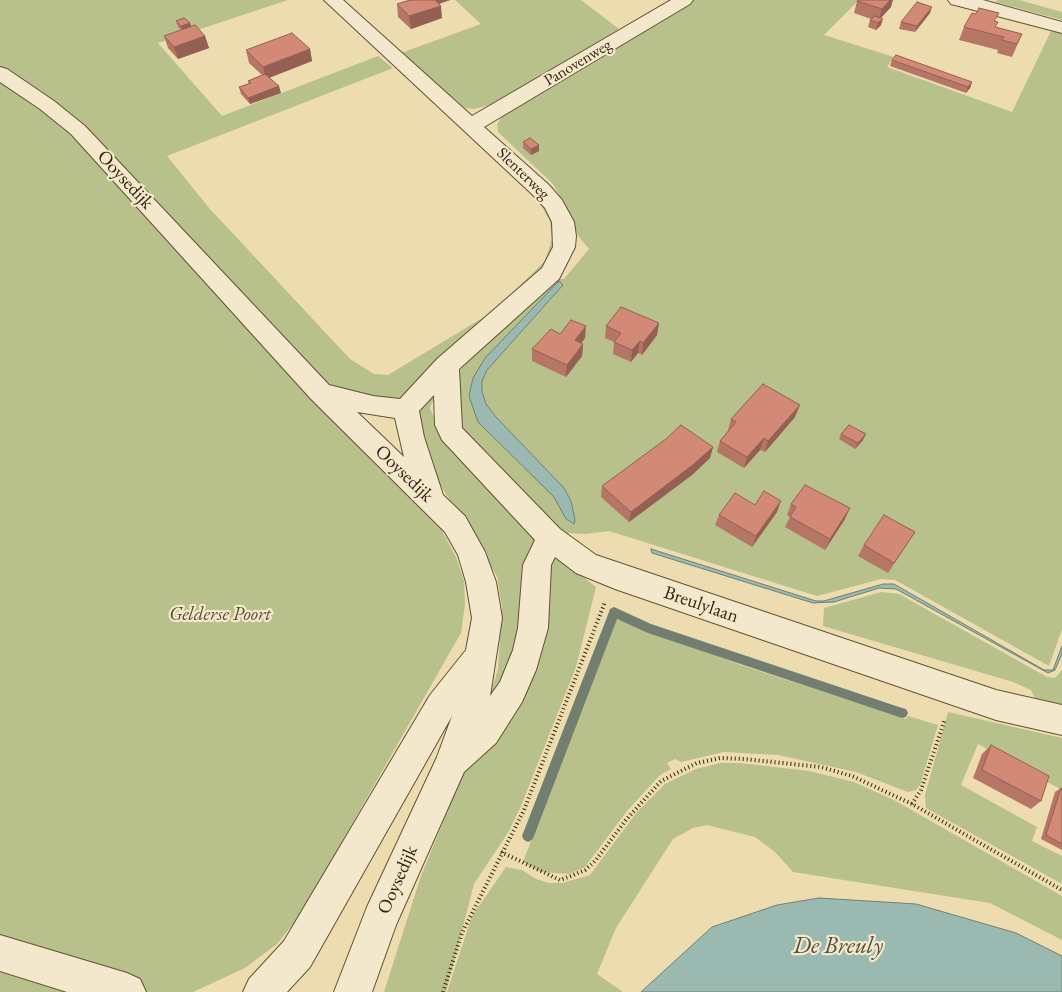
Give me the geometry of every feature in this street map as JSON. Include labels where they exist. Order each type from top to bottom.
[{"type":"street","name":"Slenterweg","points":[[334,0],[404,67],[472,125],[554,205],[563,222],[564,247],[551,273],[446,366],[406,409]]},
{"type":"street","name":"Panovenweg","points":[[472,125],[684,0]]},
{"type":"street","points":[[957,0],[986,6],[1062,28]]},
{"type":"street","name":"Ooysedijk","points":[[0,73],[47,104],[78,130],[320,392],[455,524],[471,552],[481,582],[486,618],[472,704],[451,763],[380,920],[354,992]]},
{"type":"street","name":"Breulylaan","points":[[446,366],[448,425],[451,433],[550,537],[586,564],[615,576],[996,705],[1062,720]]},
{"type":"street","points":[[320,392],[373,406],[406,409],[411,438],[430,499]]},
{"type":"street","points":[[451,763],[485,732],[517,677],[528,650],[533,628],[537,565],[550,537]]},
{"type":"street","points":[[262,992],[297,954],[441,706],[480,656]]},
{"type":"street","points":[[0,953],[126,992]]},
{"type":"path","points":[[443,992],[462,933],[501,852],[524,810],[615,576]]},
{"type":"path","points":[[912,804],[921,790],[954,691]]},
{"type":"path","points":[[501,852],[560,880],[578,873],[595,861],[613,840],[626,820],[660,781],[697,763],[720,758],[821,767],[852,776],[912,804],[1062,890]]},
{"type":"green space","points":[[0,0],[288,0],[158,43],[222,116],[378,56],[393,68],[167,156],[210,209],[350,359],[374,374],[388,375],[494,311],[545,261],[552,239],[550,221],[541,205],[511,173],[542,200],[558,233],[548,266],[411,393],[391,402],[331,387],[322,380],[152,197],[0,69]]},
{"type":"green space","points":[[455,0],[581,0],[619,29],[490,105],[474,109],[465,108],[401,53],[481,24]]},
{"type":"green space","points":[[693,0],[859,0],[824,35],[894,57],[887,67],[1012,112],[1051,31],[1062,33],[1062,629],[1049,666],[895,580],[881,579],[817,596],[609,531],[586,534],[561,531],[459,425],[459,373],[464,363],[559,279],[564,279],[589,249],[578,236],[572,217],[553,184],[498,132],[497,125],[502,115]],"holes":[[[559,281],[563,285],[487,370],[482,381],[482,392],[486,404],[496,417],[564,488],[571,501],[575,520],[570,523],[554,497],[478,422],[469,396],[473,378],[485,358]]]},
{"type":"green space","points":[[997,0],[1019,0],[1062,12],[1062,20],[996,2]]},
{"type":"green space","name":"Gelderse Poort","points":[[0,77],[77,135],[440,527],[456,557],[464,581],[465,604],[461,633],[300,915],[277,944],[245,968],[193,992],[0,992]]},
{"type":"green space","points":[[439,385],[430,408],[444,440],[549,550],[596,587],[576,667],[521,806],[509,831],[474,884],[446,992],[384,992],[421,876],[464,771],[490,740],[491,692],[498,669],[502,607],[497,576],[439,483],[434,467],[424,449],[419,412]]},
{"type":"green space","points":[[881,592],[899,594],[1047,677],[1055,678],[1062,670],[1062,711],[1036,701],[1031,690],[1013,682],[823,626],[824,608]]},
{"type":"green space","points":[[616,619],[741,665],[906,719],[908,716],[938,725],[920,785],[916,790],[908,792],[856,772],[778,755],[724,752],[681,762],[675,759],[667,763],[671,769],[660,775],[627,811],[585,867],[569,874],[541,872],[523,862]]},
{"type":"green space","points":[[948,712],[1062,738],[1062,790],[978,744],[961,785],[1037,827],[1032,841],[1062,856],[1062,884],[926,808],[925,795]]},
{"type":"green space","points":[[720,763],[740,763],[809,771],[854,782],[894,800],[1062,896],[1062,940],[990,903],[793,872],[775,852],[755,837],[707,825],[693,828],[673,839],[616,928],[597,974],[623,992],[447,992],[472,916],[506,867],[522,870],[536,879],[549,883],[562,883],[590,875],[637,812],[665,784],[696,769]]},
{"type":"water","points":[[559,281],[563,285],[487,370],[482,381],[482,392],[486,404],[496,417],[564,488],[571,501],[575,520],[574,524],[566,519],[554,497],[478,422],[469,396],[473,378],[485,358]]},
{"type":"water","points":[[651,549],[816,601],[824,601],[883,584],[894,584],[1044,670],[1053,670],[1062,646],[1062,654],[1055,670],[1048,673],[896,589],[879,588],[834,602],[813,603],[652,553]]},
{"type":"water","name":"De Breuly","points":[[819,898],[916,904],[1016,933],[1062,956],[1062,992],[641,992],[712,927],[777,905]]},
{"type":"building","points":[[410,0],[435,0],[441,6],[409,16],[397,4]]},
{"type":"building","points":[[858,0],[890,0],[882,9]]},
{"type":"building","points":[[917,2],[932,7],[917,26],[901,22]]},
{"type":"building","points":[[979,8],[999,13],[994,21],[998,22],[995,27],[1022,34],[1017,44],[1002,40],[1004,37],[964,27],[972,13],[976,14]]},
{"type":"building","points":[[875,16],[883,19],[878,23],[870,20]]},
{"type":"building","points":[[184,18],[190,23],[181,26],[176,21]]},
{"type":"building","points":[[195,25],[205,36],[174,47],[164,36]]},
{"type":"building","points":[[292,33],[310,49],[263,67],[246,50]]},
{"type":"building","points":[[896,55],[972,82],[968,87],[892,60]]},
{"type":"building","points":[[265,74],[279,86],[248,98],[239,87],[251,83],[248,81]]},
{"type":"building","points":[[530,138],[539,145],[531,149],[523,142]]},
{"type":"building","points":[[621,307],[659,323],[643,343],[640,341],[632,350],[614,342],[621,333],[606,326]]},
{"type":"building","points":[[571,320],[586,326],[575,340],[583,344],[567,365],[532,349],[551,329],[560,334]]},
{"type":"building","points":[[763,384],[800,405],[768,441],[764,438],[747,457],[720,441],[736,422],[731,419]]},
{"type":"building","points":[[681,425],[713,447],[694,464],[631,512],[602,486],[666,439]]},
{"type":"building","points":[[849,425],[866,434],[858,443],[841,434]]},
{"type":"building","points":[[805,485],[850,508],[830,539],[790,517],[796,507],[791,504]]},
{"type":"building","points":[[764,491],[781,501],[756,536],[719,515],[735,493],[755,505]]},
{"type":"building","points":[[884,515],[915,532],[894,563],[864,545]]},
{"type":"building","points":[[991,745],[1049,776],[1041,801],[982,770]]},
{"type":"building","points":[[1062,789],[1062,844],[1046,835]]},
{"type":"waterway","points":[[528,836],[614,612],[648,628],[902,713]]}]
